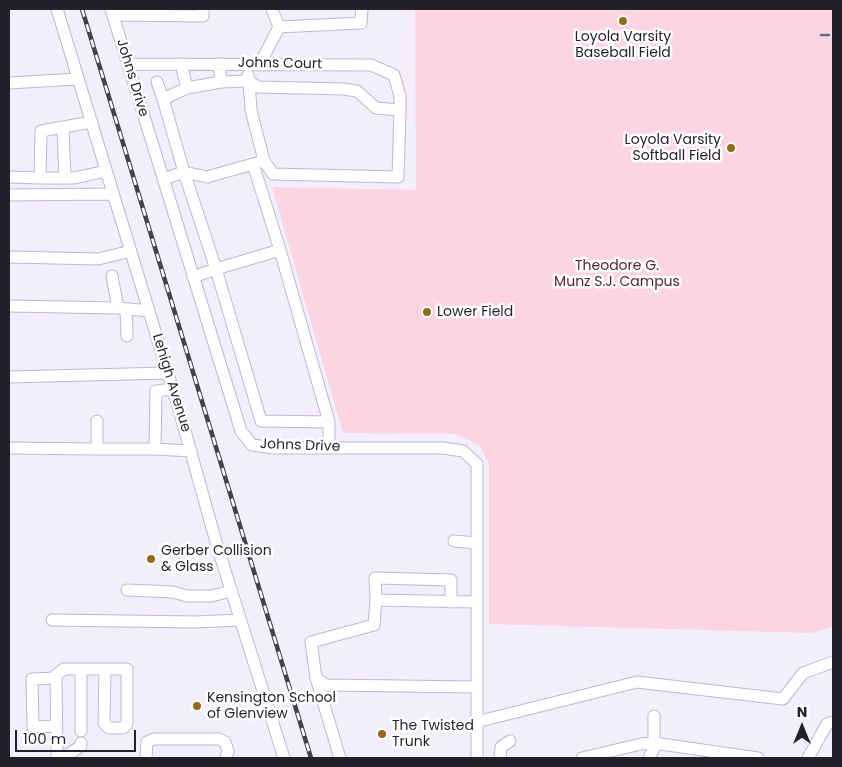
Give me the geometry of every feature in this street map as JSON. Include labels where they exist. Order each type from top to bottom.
[{"type":"street","name":"Lehigh Avenue","points":[[57,9],[284,758]]},
{"type":"street","points":[[112,12],[203,16],[203,9]]},
{"type":"street","points":[[260,64],[279,27],[272,9]]},
{"type":"street","points":[[279,27],[361,23],[362,9]]},
{"type":"street","name":"Johns Drive","points":[[112,12],[241,432],[252,445],[330,448],[443,448],[463,451],[477,464],[476,722],[474,757]]},
{"type":"street","name":"Johns Court","points":[[128,64],[371,65],[394,76],[400,96],[400,110]]},
{"type":"street","points":[[181,64],[187,88]]},
{"type":"street","points":[[219,64],[221,82]]},
{"type":"street","points":[[248,64],[251,110],[259,162],[280,250],[330,422],[330,448]]},
{"type":"street","points":[[9,83],[78,79]]},
{"type":"street","points":[[163,100],[187,88],[221,82],[249,81],[258,87],[343,88],[357,91],[376,108],[400,110],[398,176],[273,174],[259,162]]},
{"type":"street","points":[[157,82],[216,269],[261,421],[330,422]]},
{"type":"street","points":[[40,178],[41,131],[63,129],[92,122]]},
{"type":"street","points":[[63,129],[65,178]]},
{"type":"street","points":[[163,179],[184,172],[207,177],[259,162]]},
{"type":"street","points":[[9,177],[65,178],[106,171]]},
{"type":"street","points":[[9,195],[113,194]]},
{"type":"street","points":[[194,276],[280,250]]},
{"type":"street","points":[[10,257],[98,259],[131,251]]},
{"type":"street","points":[[112,276],[122,309],[127,336]]},
{"type":"street","points":[[9,306],[149,311]]},
{"type":"street","points":[[9,377],[168,373]]},
{"type":"street","points":[[155,449],[156,392],[173,389]]},
{"type":"street","points":[[97,421],[97,449]]},
{"type":"street","points":[[9,448],[191,451]]},
{"type":"street","points":[[454,541],[477,543]]},
{"type":"street","points":[[340,758],[316,678],[311,642],[374,625],[375,578],[451,580],[451,602]]},
{"type":"street","points":[[128,590],[173,592],[187,596],[211,596],[232,591]]},
{"type":"street","points":[[376,600],[476,602]]},
{"type":"street","points":[[52,620],[195,622],[241,620]]},
{"type":"street","points":[[476,722],[637,682],[782,699],[803,673],[833,662]]},
{"type":"street","points":[[81,743],[81,746],[70,754],[57,758],[56,676],[64,669],[105,669],[127,669],[127,724],[123,728],[109,728],[104,723],[105,669]]},
{"type":"street","points":[[81,669],[81,731]]},
{"type":"street","points":[[56,678],[32,679],[33,727],[56,726]]},
{"type":"street","points":[[316,678],[326,685],[475,687]]},
{"type":"street","points":[[654,716],[654,752]]},
{"type":"street","points":[[808,758],[827,724],[833,722]]},
{"type":"street","points":[[146,758],[147,742],[154,739],[219,739],[225,742],[228,750],[226,758]]},
{"type":"street","points":[[500,758],[501,747],[510,741]]},
{"type":"street","points":[[582,758],[641,744],[654,752],[758,758]]},
{"type":"green space","name":"Theodore G. Munz S.J. Campus","points":[[415,9],[833,9],[833,627],[812,633],[489,624],[489,464],[479,445],[456,434],[343,433],[272,187],[416,190]]},
{"type":"waterway","points":[[821,35],[829,35]]},
{"type":"railway","points":[[82,9],[311,758]]},
{"type":"place","name":"Loyola Varsity Baseball Field","points":[[623,21]]},
{"type":"place","name":"Loyola Varsity Softball Field","points":[[731,148]]},
{"type":"place","name":"Lower Field","points":[[427,312]]},
{"type":"place","name":"Gerber Collision & Glass","points":[[151,559]]},
{"type":"place","name":"Kensington School of Glenview","points":[[197,706]]},
{"type":"place","name":"The Twisted Trunk","points":[[382,734]]}]
